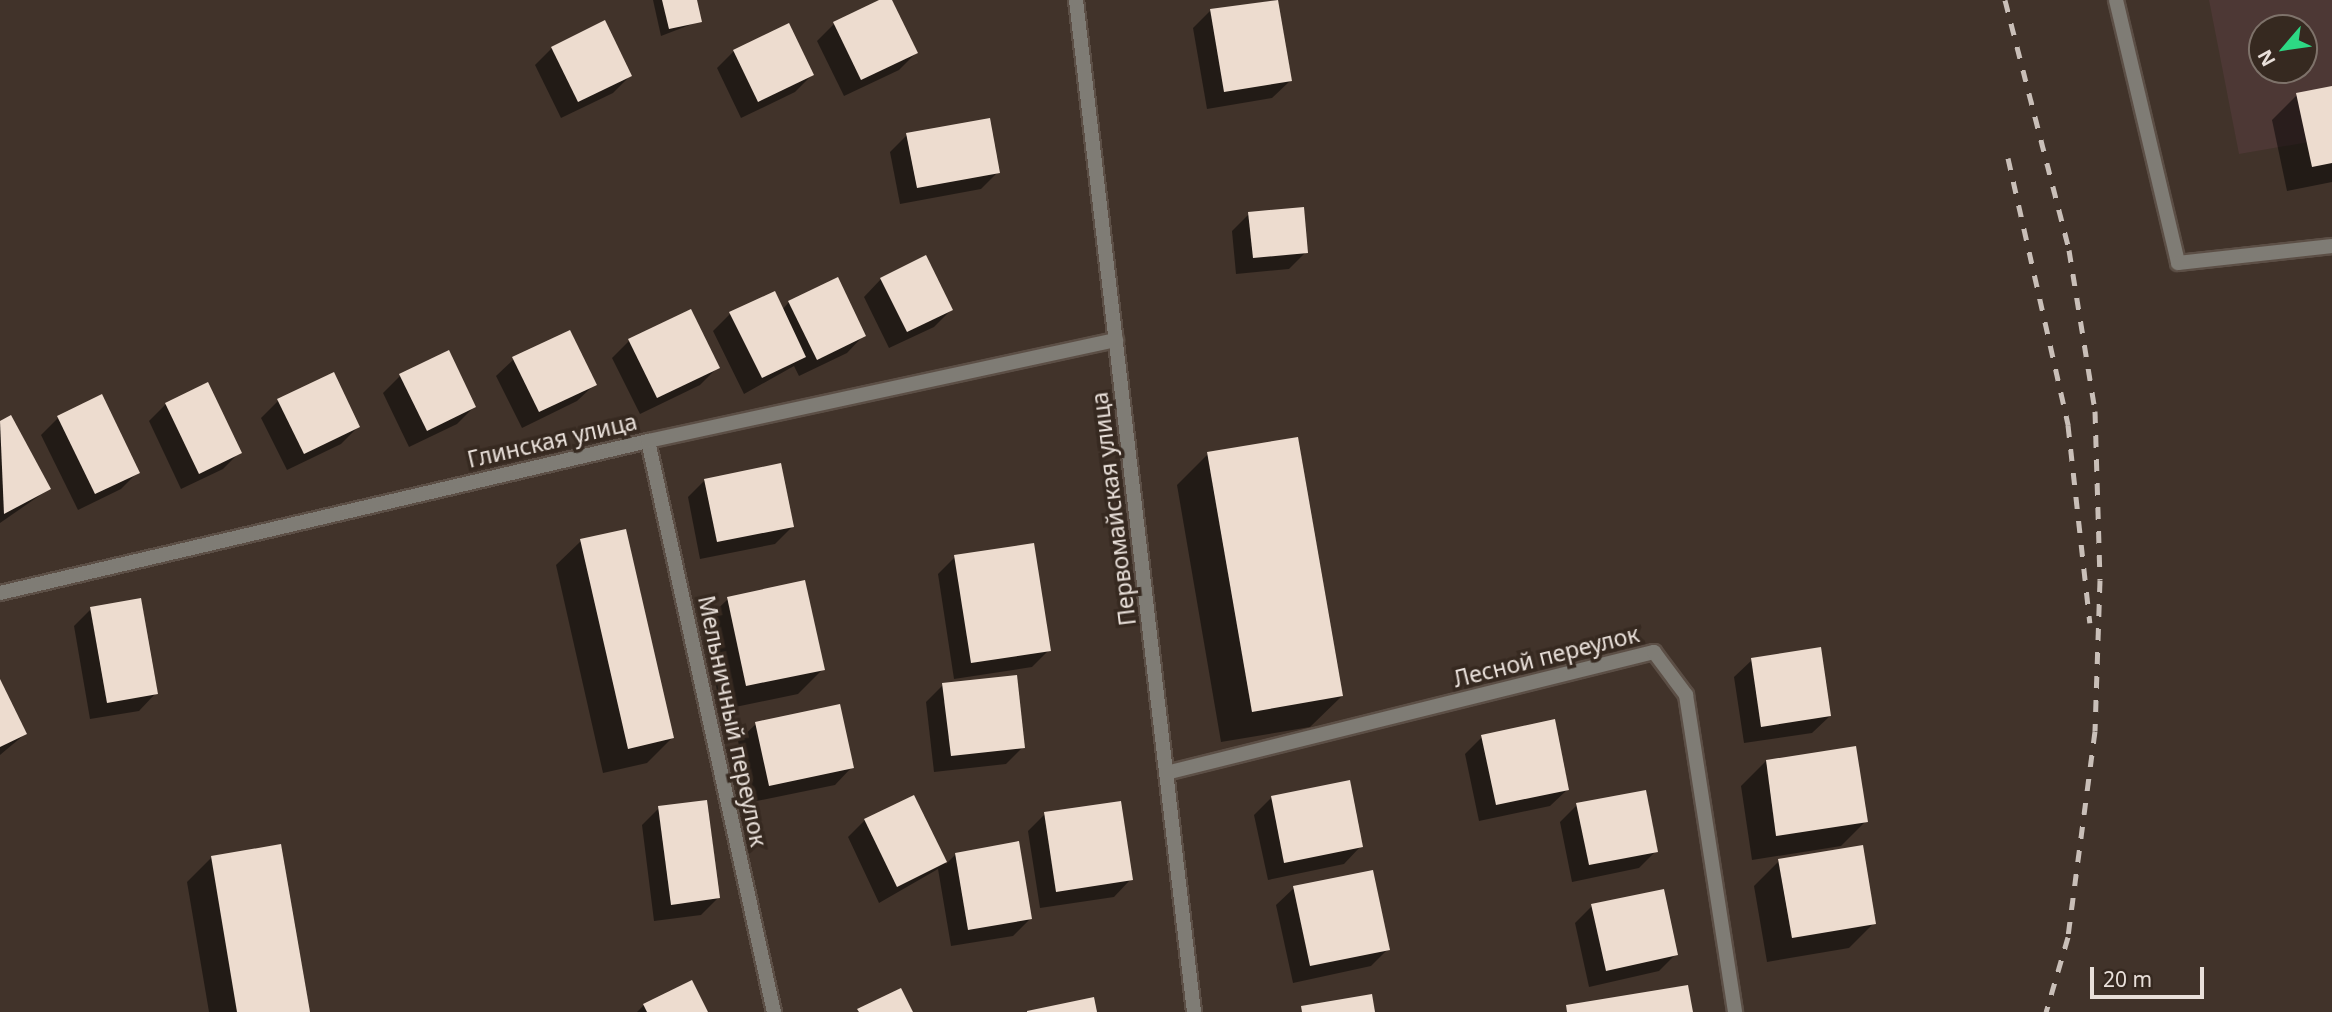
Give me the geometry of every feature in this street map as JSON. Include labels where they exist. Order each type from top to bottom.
[{"type":"street","name":"Первомайская улица","points":[[1076,0],[1194,1012]]},
{"type":"street","points":[[2116,0],[2178,263],[2332,246]]},
{"type":"street","name":"Глинская улица","points":[[0,593],[648,441],[1116,340]]},
{"type":"street","name":"Мельничный переулок","points":[[648,441],[774,1012]]},
{"type":"street","name":"Лесной переулок","points":[[1166,773],[1654,652],[1686,695],[1735,1012]]},
{"type":"shaded area","points":[[2209,0],[2332,0],[2332,138],[2239,154]]},
{"type":"building","points":[[662,0],[697,0],[702,22],[669,29]]},
{"type":"building","points":[[879,0],[892,0],[918,53],[861,80],[833,22]]},
{"type":"building","points":[[1278,0],[1292,81],[1224,92],[1210,9]]},
{"type":"building","points":[[605,20],[632,76],[578,102],[551,47]]},
{"type":"building","points":[[789,23],[814,75],[758,102],[733,50]]},
{"type":"building","points":[[2332,86],[2332,163],[2312,167],[2296,93]]},
{"type":"building","points":[[990,118],[1000,173],[917,188],[906,133]]},
{"type":"building","points":[[1304,207],[1308,253],[1253,258],[1248,212]]},
{"type":"building","points":[[926,255],[953,310],[907,332],[880,278]]},
{"type":"building","points":[[838,277],[866,336],[817,360],[788,301]]},
{"type":"building","points":[[775,291],[806,357],[762,378],[729,312]]},
{"type":"building","points":[[691,309],[720,368],[657,398],[628,339]]},
{"type":"building","points":[[570,330],[597,385],[539,412],[512,357]]},
{"type":"building","points":[[449,350],[476,407],[427,431],[399,374]]},
{"type":"building","points":[[334,372],[360,427],[304,454],[277,399]]},
{"type":"building","points":[[208,382],[242,453],[199,474],[165,403]]},
{"type":"building","points":[[102,394],[140,473],[95,494],[57,416]]},
{"type":"building","points":[[11,415],[51,489],[4,514],[0,421]]},
{"type":"building","points":[[1298,437],[1343,696],[1252,712],[1207,452]]},
{"type":"building","points":[[781,463],[794,527],[717,542],[704,479]]},
{"type":"building","points":[[626,529],[674,738],[628,749],[580,539]]},
{"type":"building","points":[[1034,543],[1051,651],[971,663],[954,555]]},
{"type":"building","points":[[805,580],[825,670],[746,686],[727,597]]},
{"type":"building","points":[[141,598],[158,694],[107,703],[90,607]]},
{"type":"building","points":[[1821,647],[1831,716],[1761,727],[1751,658]]},
{"type":"building","points":[[1017,675],[1025,748],[951,756],[942,683]]},
{"type":"building","points":[[0,679],[27,734],[0,747]]},
{"type":"building","points":[[840,704],[854,768],[769,786],[755,722]]},
{"type":"building","points":[[1555,719],[1569,790],[1496,805],[1481,735]]},
{"type":"building","points":[[1856,746],[1868,822],[1776,836],[1766,760]]},
{"type":"building","points":[[1350,780],[1363,847],[1284,863],[1271,796]]},
{"type":"building","points":[[1646,790],[1658,852],[1589,865],[1576,803]]},
{"type":"building","points":[[914,795],[947,862],[897,887],[864,819]]},
{"type":"building","points":[[707,800],[720,898],[671,905],[658,806]]},
{"type":"building","points":[[1121,801],[1133,880],[1056,892],[1044,812]]},
{"type":"building","points":[[1019,841],[1032,919],[968,930],[955,853]]},
{"type":"building","points":[[281,844],[310,1012],[237,1012],[211,856]]},
{"type":"building","points":[[1863,845],[1876,924],[1792,938],[1778,859]]},
{"type":"building","points":[[1373,870],[1390,950],[1310,966],[1293,886]]},
{"type":"building","points":[[1664,889],[1678,955],[1606,971],[1591,904]]},
{"type":"building","points":[[692,980],[708,1012],[647,1012],[643,1004]]},
{"type":"building","points":[[1688,985],[1693,1012],[1567,1012],[1566,1005]]},
{"type":"building","points":[[901,988],[913,1012],[859,1012],[857,1009]]},
{"type":"building","points":[[1372,994],[1375,1012],[1302,1012],[1301,1006]]},
{"type":"building","points":[[1094,997],[1097,1012],[1027,1012],[1027,1011]]},
{"type":"railway","points":[[2005,0],[2069,250],[2095,411],[2100,580],[2095,731],[2068,937],[2046,1012]]},
{"type":"railway","points":[[2008,158],[2068,425],[2090,623]]}]
